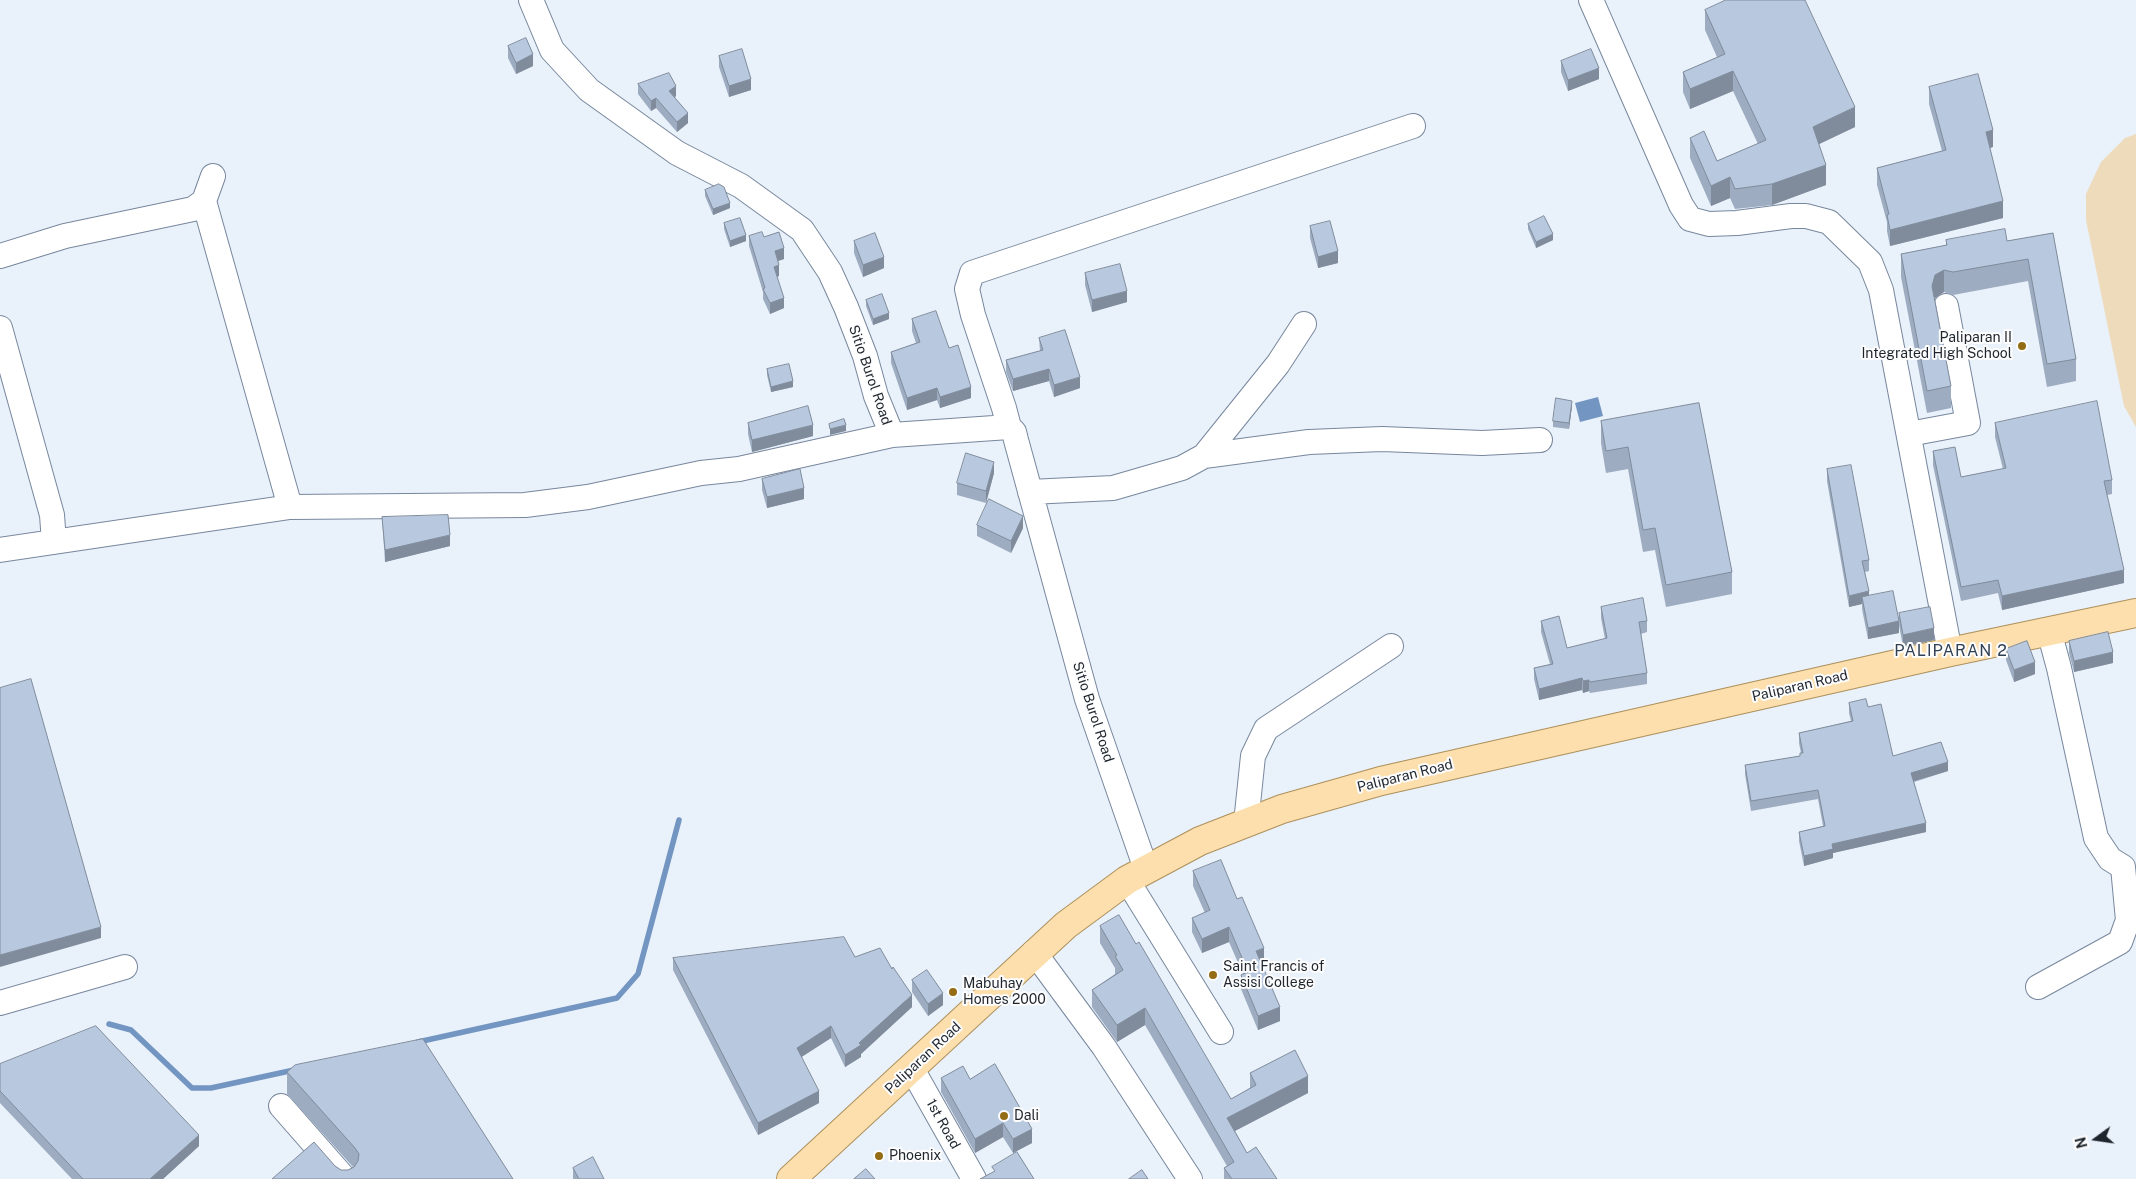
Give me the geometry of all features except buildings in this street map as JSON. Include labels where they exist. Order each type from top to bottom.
[{"type":"main road","name":"Paliparan Road","points":[[791,1179],[912,1069],[1034,952],[1066,925],[1136,874],[1200,841],[1282,809],[1381,781],[1950,652],[2136,613]]},
{"type":"street","name":"Sitio Burol Road","points":[[531,0],[552,50],[589,90],[677,153],[741,186],[802,230],[830,272],[846,307],[865,356],[876,396],[892,435],[1008,427],[1014,432],[1086,699],[1136,874],[1221,1032]]},
{"type":"street","points":[[1591,0],[1681,205],[1690,219],[1709,224],[1806,216],[1829,222],[1870,262],[1880,290],[1910,434],[1950,652]]},
{"type":"street","points":[[1008,427],[1004,408],[973,315],[967,289],[972,273],[1413,126]]},
{"type":"street","points":[[0,256],[65,236],[193,209],[204,201],[213,176]]},
{"type":"street","points":[[204,201],[290,507]]},
{"type":"street","points":[[1910,434],[1968,423],[1946,306]]},
{"type":"street","points":[[1204,456],[1278,364],[1304,324]]},
{"type":"street","points":[[0,328],[52,515],[54,542]]},
{"type":"street","points":[[0,550],[290,507],[526,505],[588,497],[701,473],[739,469],[892,435]]},
{"type":"street","points":[[1030,492],[1113,488],[1182,468],[1204,456],[1309,442],[1382,439],[1482,443],[1540,440]]},
{"type":"street","points":[[2038,987],[2120,942],[2128,920],[2130,866],[2110,859],[2096,838],[2059,668],[2048,631]]},
{"type":"street","points":[[1246,823],[1253,756],[1266,729],[1391,646]]},
{"type":"street","points":[[1034,952],[1104,1047],[1190,1179]]},
{"type":"street","points":[[0,1003],[125,967]]},
{"type":"street","name":"1st Road","points":[[912,1069],[974,1179]]},
{"type":"street","points":[[281,1106],[345,1179]]},
{"type":"shaded area","points":[[2136,134],[2136,427],[2124,406],[2086,220],[2086,194],[2101,162],[2125,138]]},
{"type":"water","points":[[1598,397],[1603,416],[1580,422],[1575,403]]},
{"type":"waterway","points":[[418,1042],[617,998],[638,974],[679,820]]},
{"type":"waterway","points":[[109,1024],[131,1030],[192,1088],[211,1088],[294,1070]]},
{"type":"place","name":"Paliparan II Integrated High School","points":[[2022,346]]},
{"type":"place","name":"Saint Francis of Assisi College","points":[[1213,975]]},
{"type":"place","name":"Mabuhay Homes 2000","points":[[953,992]]},
{"type":"place","name":"Dali","points":[[1004,1116]]},
{"type":"place","name":"Phoenix","points":[[879,1156]]},
{"type":"district","name":"PALIPARAN 2","points":[[1951,651]]}]
